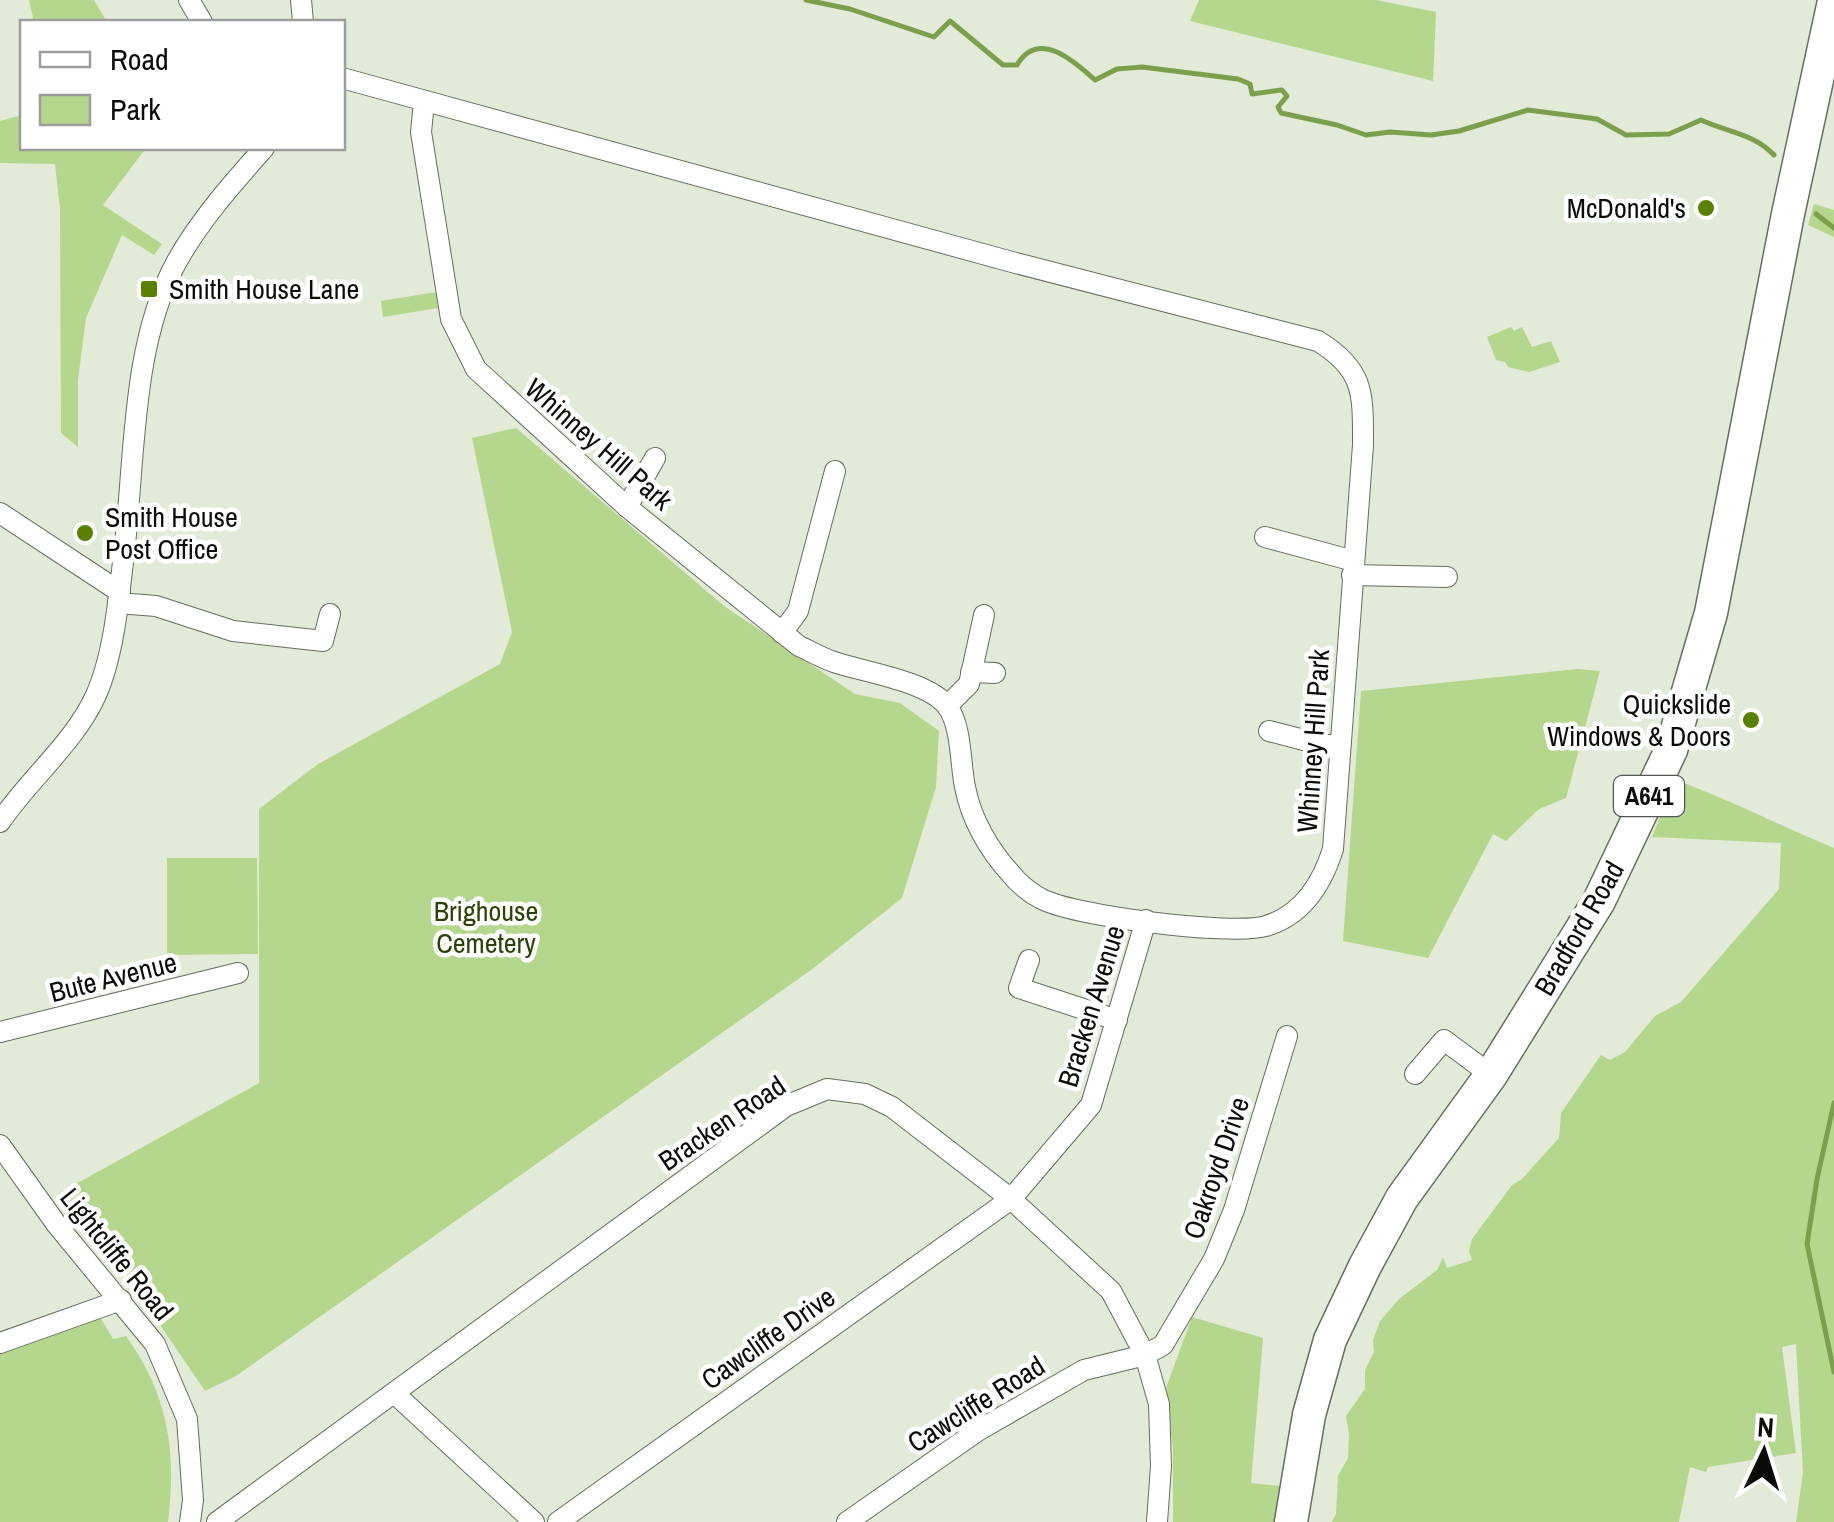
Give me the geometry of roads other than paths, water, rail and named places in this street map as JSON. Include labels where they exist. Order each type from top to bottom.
[{"type":"main road","name":"Bradford Road","points":[[1291,1522],[1309,1414],[1330,1340],[1402,1198],[1491,1075],[1599,901],[1671,750],[1711,613],[1788,214],[1834,0]]},
{"type":"street","name":"Whinney Hill Park","points":[[345,79],[1318,341],[1349,366],[1363,397],[1363,444],[1333,849],[1311,896],[1278,920],[1242,930],[1073,910],[1041,899],[1013,877],[976,823],[966,793],[955,726],[946,706],[930,692],[831,661],[799,646],[627,508],[476,370],[451,319],[421,132],[424,102]]},
{"type":"street","points":[[0,822],[83,718],[98,692],[119,597],[140,387],[159,306],[189,243],[262,150]]},
{"type":"street","points":[[627,508],[654,458]]},
{"type":"street","points":[[782,633],[798,611],[836,471]]},
{"type":"street","points":[[0,513],[119,597],[234,631],[323,640],[330,614]]},
{"type":"street","points":[[1265,537],[1353,568],[1447,577]]},
{"type":"street","points":[[946,706],[969,684],[984,615]]},
{"type":"street","points":[[971,672],[995,672]]},
{"type":"street","points":[[1268,731],[1340,746]]},
{"type":"street","name":"Bracken Avenue","points":[[1011,1199],[1091,1105],[1146,920]]},
{"type":"street","points":[[1029,960],[1019,988],[1117,1020]]},
{"type":"street","name":"Bute Avenue","points":[[0,1032],[238,973]]},
{"type":"street","name":"Oakroyd Drive","points":[[1145,1355],[1163,1345],[1214,1259],[1234,1210],[1287,1036]]},
{"type":"street","points":[[1416,1074],[1444,1040],[1491,1075]]},
{"type":"street","name":"Bracken Road","points":[[217,1522],[786,1106],[827,1089],[865,1094],[892,1107],[1011,1199],[1111,1290],[1145,1355],[1159,1404],[1161,1466],[1157,1522]]},
{"type":"street","name":"Lightcliffe Road","points":[[0,1145],[35,1197],[156,1344],[187,1419],[193,1500],[190,1522]]},
{"type":"street","name":"Cawcliffe Drive","points":[[558,1522],[1011,1199]]},
{"type":"street","points":[[0,1343],[121,1300]]},
{"type":"street","name":"Cawcliffe Road","points":[[847,1522],[979,1430],[1084,1370],[1145,1355]]},
{"type":"street","points":[[394,1392],[534,1522]]},
{"type":"waterway","points":[[806,0],[850,9],[934,37],[950,21],[1003,65],[1017,65],[1025,54],[1045,49],[1066,57],[1095,80],[1117,69],[1142,67],[1238,79],[1250,84],[1252,94],[1282,90],[1287,96],[1278,107],[1281,113],[1366,135],[1459,131],[1528,110],[1597,119],[1626,135],[1669,134],[1701,120],[1749,138],[1774,155]]},
{"type":"waterway","points":[[1816,214],[1834,228]]},
{"type":"waterway","points":[[1834,1103],[1807,1244],[1834,1372]]},
{"type":"place","name":"McDonald's","points":[[1706,208]]},
{"type":"place","name":"Smith House Lane","points":[[149,289]]},
{"type":"place","name":"Smith House Post Office","points":[[85,533]]},
{"type":"place","name":"Quickslide Windows & Doors","points":[[1751,720]]},
{"type":"park label","name":"Brighouse Cemetery","points":[[486,927]]}]
